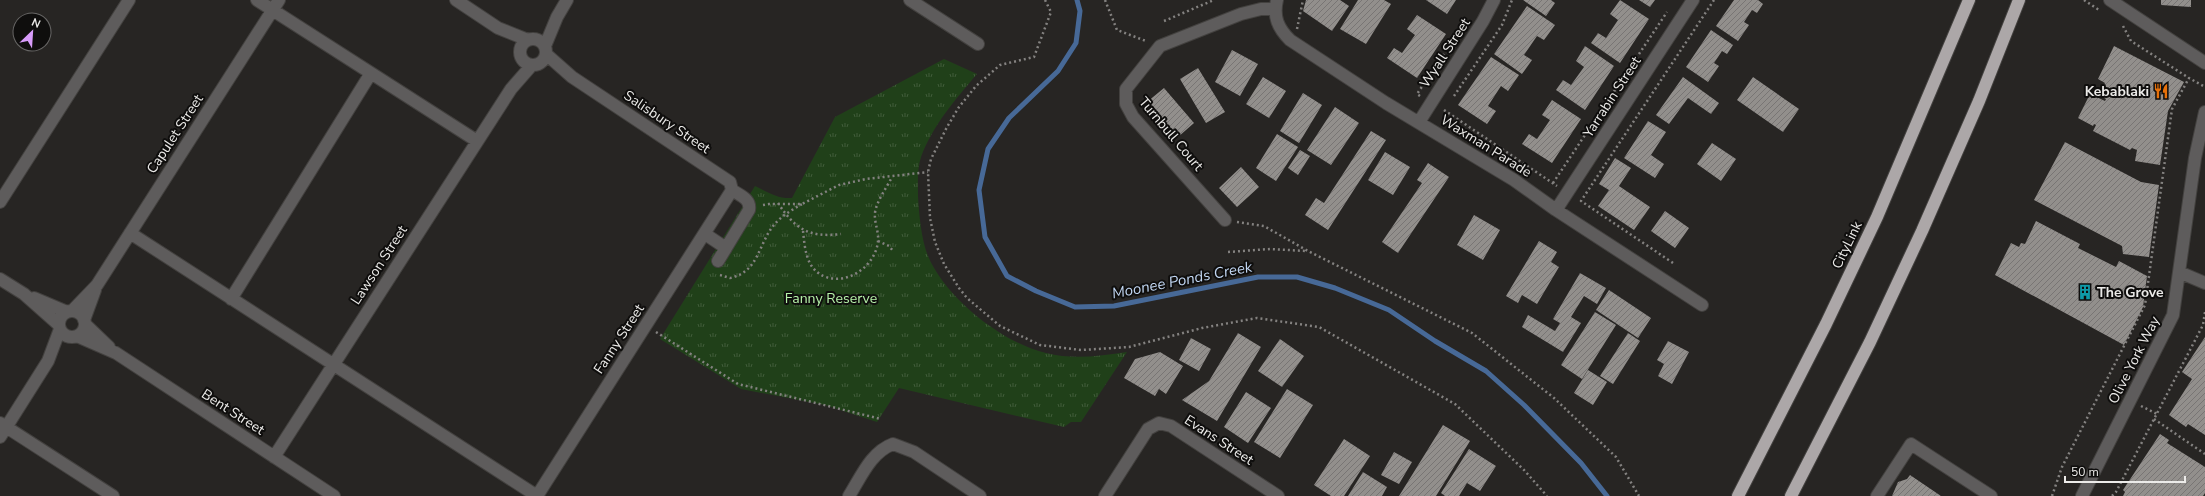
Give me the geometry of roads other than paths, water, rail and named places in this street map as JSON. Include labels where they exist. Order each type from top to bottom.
[{"type":"highway","name":"CityLink","points":[[1738,496],[1826,324],[1877,217],[1969,0]]},
{"type":"highway","points":[[1791,496],[1870,342],[1922,231],[1979,101],[2019,0]]},
{"type":"street","points":[[0,202],[129,0]]},
{"type":"street","points":[[257,0],[478,141]]},
{"type":"street","name":"Capulet Street","points":[[70,312],[97,285],[279,0]]},
{"type":"street","name":"Salisbury Street","points":[[456,0],[730,182],[730,194],[749,202],[749,210],[726,248]]},
{"type":"street","name":"Lawson Street","points":[[274,457],[567,0]]},
{"type":"street","points":[[910,0],[978,44]]},
{"type":"street","name":"Wyall Street","points":[[1419,122],[1483,21],[1494,0]]},
{"type":"street","name":"Yarrabin Street","points":[[1556,210],[1693,0]]},
{"type":"street","points":[[2110,0],[2123,5],[2205,63]]},
{"type":"street","name":"Waxman Parade","points":[[1276,4],[1277,24],[1281,31],[1290,40],[1514,180],[1556,210],[1702,305]]},
{"type":"street","name":"Turnbull Court","points":[[1225,220],[1133,117],[1126,104],[1126,90],[1160,46],[1241,14],[1276,4]]},
{"type":"street","points":[[230,299],[371,73]]},
{"type":"street","name":"Olive York Way","points":[[2082,496],[2170,323],[2176,303],[2179,272],[2197,150],[2205,112]]},
{"type":"street","name":"Fanny Street","points":[[537,496],[730,194]]},
{"type":"street","points":[[130,233],[537,496]]},
{"type":"street","points":[[705,234],[726,248],[718,261]]},
{"type":"street","points":[[2179,272],[2205,283]]},
{"type":"street","points":[[0,279],[24,294],[70,312],[80,314],[84,322],[83,331],[48,361],[2,429],[112,496]]},
{"type":"street","name":"Capulet Street","points":[[84,322],[97,285]]},
{"type":"street","points":[[24,294],[59,327],[65,335],[75,337]]},
{"type":"street","points":[[48,361],[61,317],[70,312]]},
{"type":"street","name":"Bent Street","points":[[84,322],[116,353],[334,496]]},
{"type":"street","name":"Bent Street","points":[[75,337],[116,353]]},
{"type":"street","name":"Evans Street","points":[[1105,496],[1148,429],[1159,423],[1170,426],[1278,496]]},
{"type":"street","points":[[849,496],[877,453],[883,448],[893,444],[914,452],[980,496]]},
{"type":"street","points":[[1877,496],[1911,444],[1978,492],[1991,496]]},
{"type":"waterway","name":"Moonee Ponds Creek","points":[[1077,0],[1080,11],[1076,43],[1058,71],[1009,118],[988,149],[979,190],[985,237],[1007,276],[1036,291],[1075,307],[1114,306],[1258,277],[1297,277],[1335,288],[1389,310],[1435,341],[1486,371],[1524,405],[1581,463],[1607,496]]},
{"type":"place","name":"Kebablaki","points":[[2161,91]]},
{"type":"place","name":"The Grove","points":[[2085,292]]},
{"type":"park label","name":"Fanny Reserve","points":[[831,298]]}]
